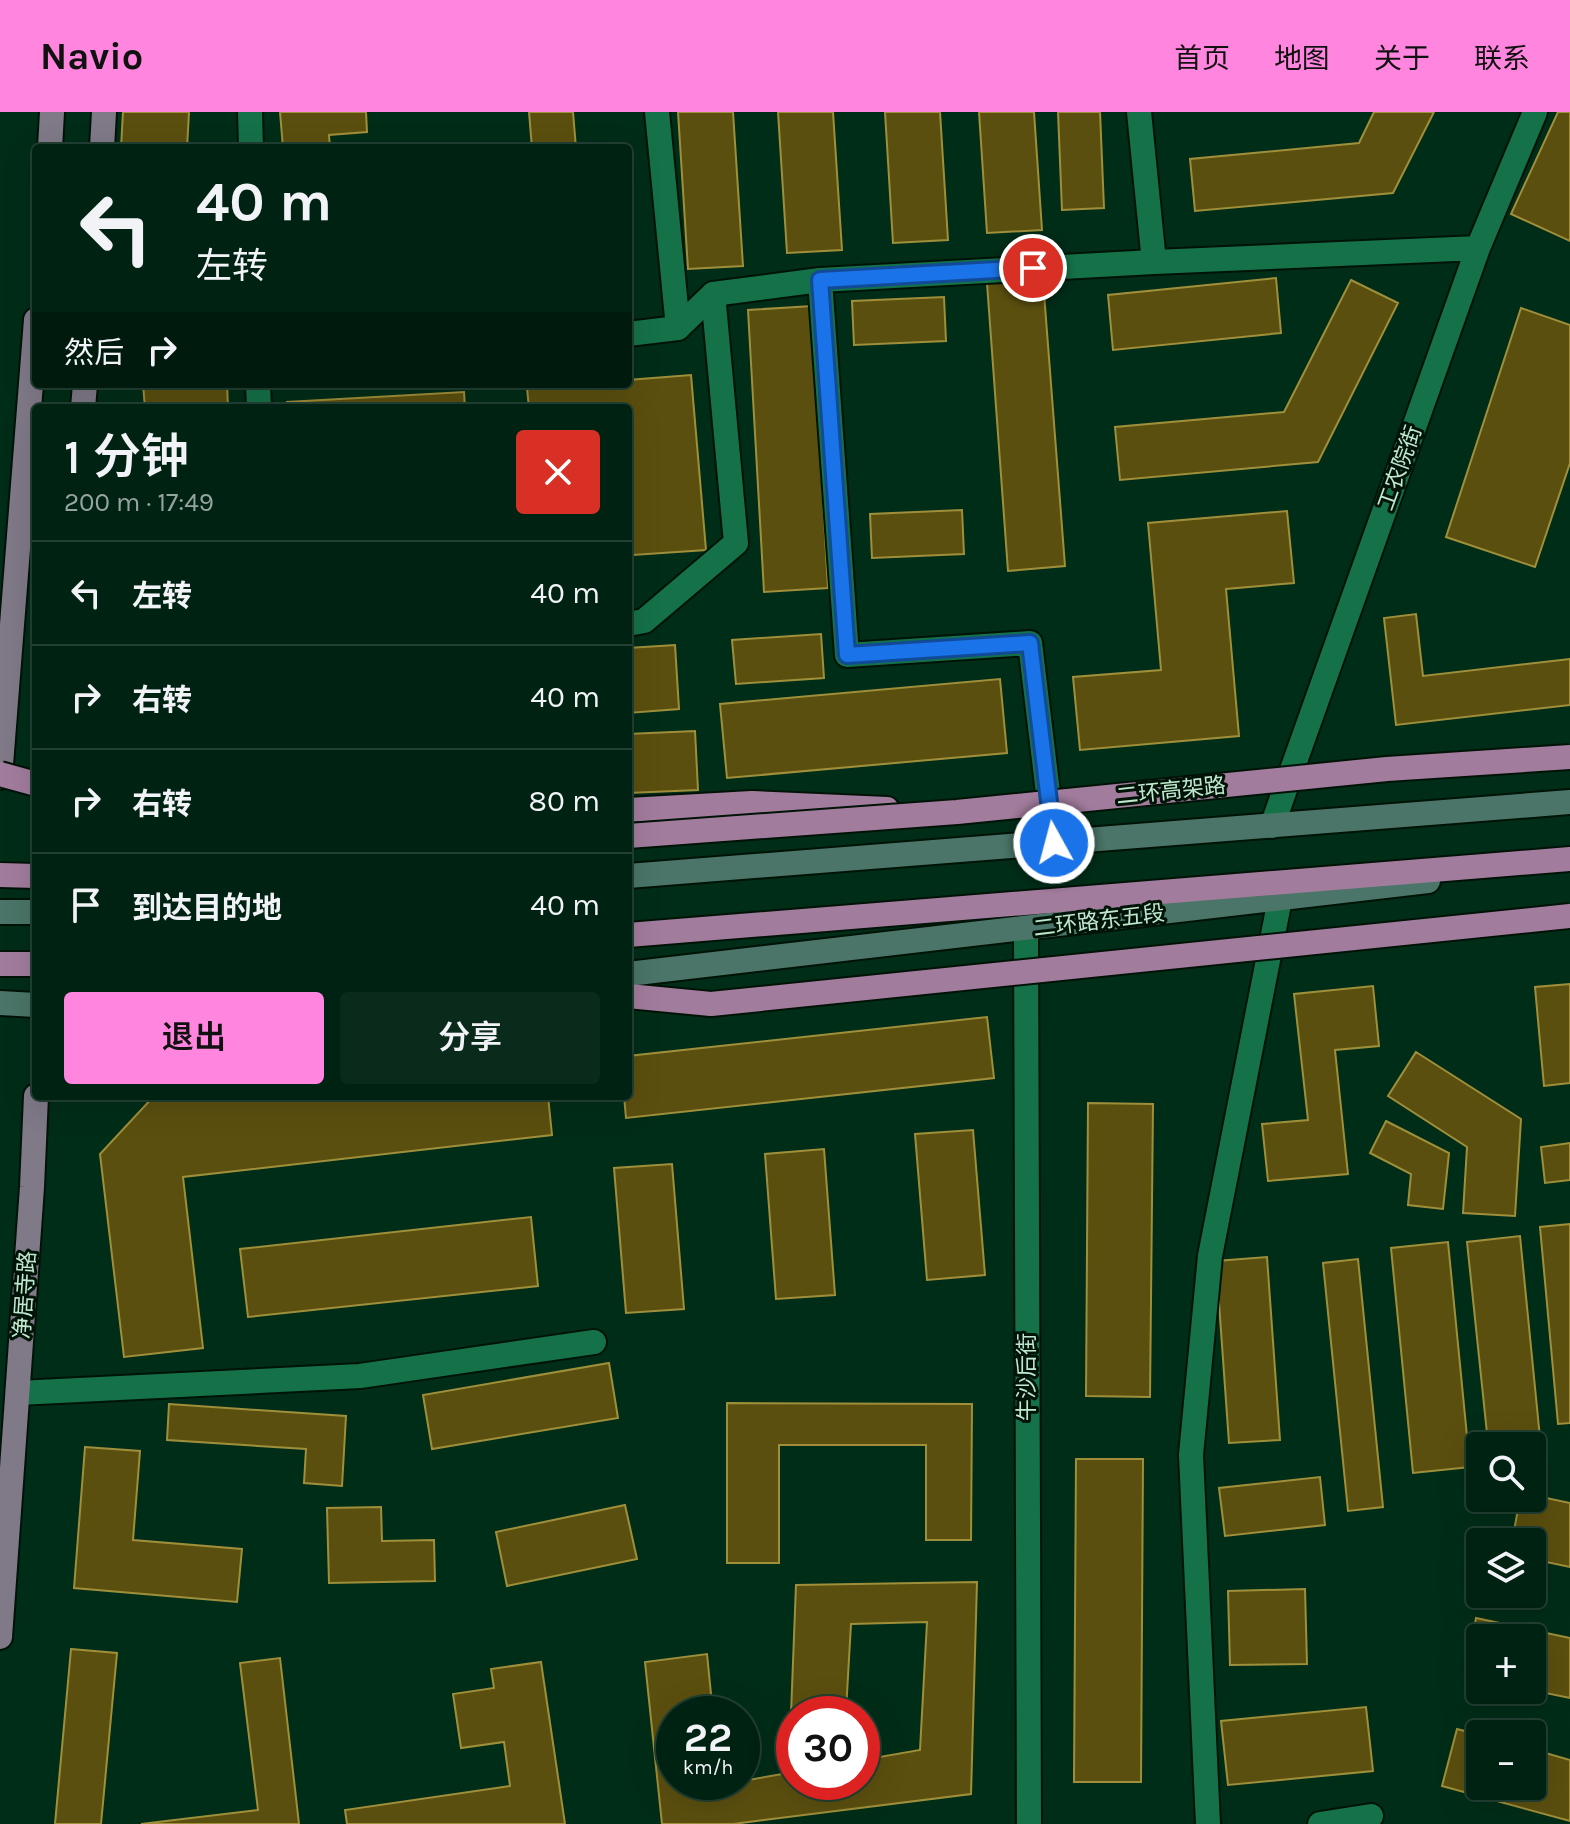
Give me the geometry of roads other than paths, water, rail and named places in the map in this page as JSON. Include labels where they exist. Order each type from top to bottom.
[{"type":"highway","name":"二环高架路","points":[[632,836],[957,812],[1387,769],[1570,757]]},
{"type":"highway","points":[[0,776],[32,783]]},
{"type":"highway","points":[[632,810],[752,803],[957,812]]},
{"type":"highway","points":[[632,935],[1570,861]]},
{"type":"highway","points":[[0,875],[32,876]]},
{"type":"highway","points":[[632,996],[711,1004],[1570,916]]},
{"type":"highway","points":[[0,964],[32,964]]},
{"type":"main road","points":[[50,144],[52,112]]},
{"type":"main road","points":[[102,144],[104,112]]},
{"type":"main road","points":[[0,776],[32,371]]},
{"type":"main road","points":[[632,876],[1570,802]]},
{"type":"main road","name":"二环路东五段","points":[[632,974],[1280,899],[1570,861]]},
{"type":"main road","points":[[0,912],[32,912]]},
{"type":"main road","points":[[0,1003],[32,1005]]},
{"type":"main road","name":"净居寺路","points":[[0,1637],[36,1100]]},
{"type":"street","points":[[250,112],[251,144]]},
{"type":"street","points":[[657,112],[678,328]]},
{"type":"street","points":[[1139,112],[1154,262]]},
{"type":"street","name":"工农院街","points":[[1272,826],[1478,248],[1535,112]]},
{"type":"street","points":[[632,334],[678,328],[713,294],[820,280],[1478,248]]},
{"type":"street","points":[[820,280],[847,655],[1030,643],[1054,843]]},
{"type":"street","points":[[632,623],[644,621],[736,543],[713,294]]},
{"type":"street","points":[[1208,1824],[1191,1455],[1210,1256],[1280,899]]},
{"type":"street","name":"牛沙后街","points":[[1026,929],[1029,1824]]},
{"type":"street","points":[[18,1393],[360,1376],[594,1342]]},
{"type":"street","points":[[1320,1824],[1371,1816]]}]
